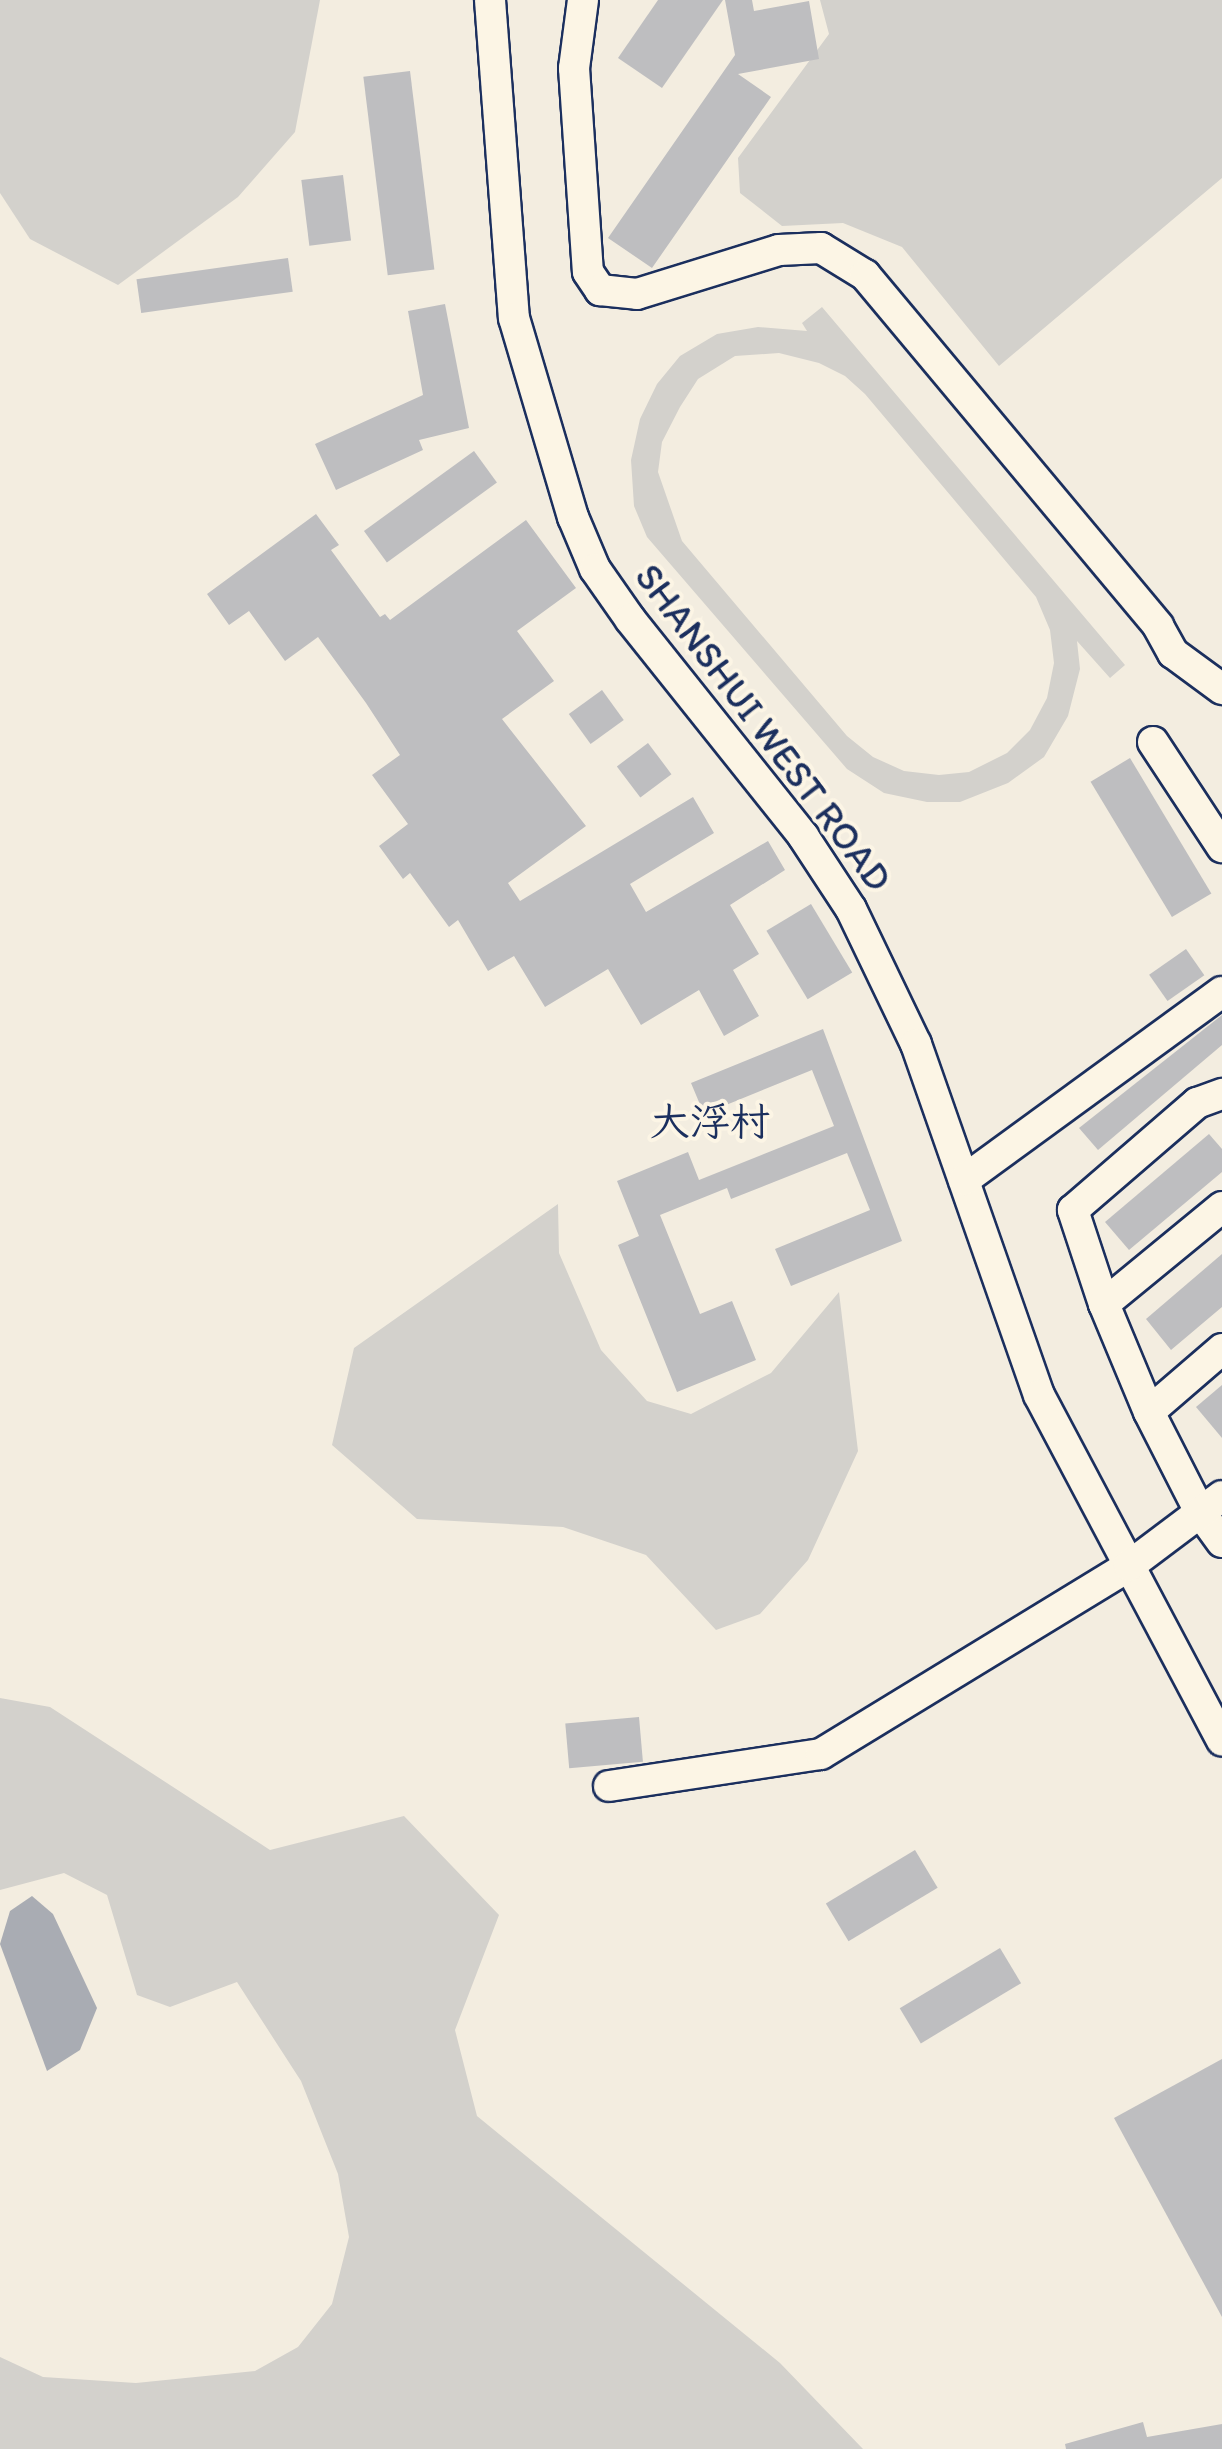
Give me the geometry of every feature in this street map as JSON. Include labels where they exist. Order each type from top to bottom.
[{"type":"street","name":"SHANSHUI WEST ROAD","points":[[490,0],[514,318],[574,517],[595,569],[630,619],[803,836],[851,909],[916,1044],[1039,1395],[1222,1741]]},
{"type":"street","points":[[582,0],[574,68],[588,272],[600,290],[637,294],[779,250],[821,248],[865,275],[1158,626],[1173,653],[1222,689]]},
{"type":"street","points":[[1153,742],[1222,847]]},
{"type":"street","points":[[964,1180],[1222,992]]},
{"type":"street","points":[[1222,1094],[1197,1102],[1073,1210],[1104,1304],[1149,1412],[1211,1504],[1222,1542]]},
{"type":"street","points":[[1104,1304],[1222,1206]]},
{"type":"street","points":[[1149,1412],[1222,1349]]},
{"type":"street","points":[[609,1786],[821,1754],[1129,1566],[1211,1504]]},
{"type":"shaded area","points":[[0,0],[320,0],[295,132],[238,197],[118,285],[30,239],[0,193]]},
{"type":"shaded area","points":[[820,0],[1222,0],[1222,178],[999,366],[902,247],[843,223],[782,226],[740,193],[738,158],[829,34]]},
{"type":"shaded area","points":[[822,307],[1125,665],[1110,678],[1077,641],[1080,669],[1068,716],[1044,757],[1008,783],[960,802],[927,802],[884,793],[847,769],[647,537],[634,506],[631,460],[640,419],[657,384],[680,356],[717,334],[758,327],[807,331],[802,323]],"holes":[[[779,353],[819,363],[845,376],[865,394],[1036,597],[1050,630],[1054,663],[1047,698],[1030,730],[1007,753],[969,772],[939,775],[904,771],[873,757],[847,736],[682,541],[658,472],[662,442],[698,379],[735,356]]]},
{"type":"shaded area","points":[[558,1204],[559,1253],[601,1350],[647,1401],[691,1414],[771,1373],[839,1292],[858,1451],[808,1560],[760,1614],[716,1630],[646,1555],[563,1527],[417,1519],[332,1445],[354,1348]]},
{"type":"shaded area","points":[[0,1698],[50,1707],[270,1850],[404,1816],[499,1915],[455,2030],[477,2116],[780,2363],[863,2449],[0,2449],[0,2357],[43,2377],[136,2383],[255,2371],[298,2347],[332,2304],[349,2237],[338,2174],[301,2081],[237,1982],[170,2007],[137,1995],[107,1895],[64,1873],[0,1890]]},
{"type":"shaded area","points":[[32,1896],[53,1914],[97,2008],[80,2050],[47,2071],[0,1944],[10,1911]]},
{"type":"building","points":[[658,0],[723,0],[662,88],[618,58]]},
{"type":"building","points":[[725,0],[752,0],[754,11],[809,1],[819,59],[738,74],[771,97],[652,268],[608,238],[735,55]]},
{"type":"building","points":[[410,71],[434,270],[388,275],[363,77]]},
{"type":"building","points":[[343,175],[351,241],[309,246],[301,180]]},
{"type":"building","points":[[288,258],[293,292],[141,313],[136,279]]},
{"type":"building","points":[[445,304],[469,428],[419,440],[423,450],[336,490],[315,444],[423,395],[408,311]]},
{"type":"building","points":[[474,451],[497,483],[387,562],[364,531]]},
{"type":"building","points":[[316,514],[339,545],[331,550],[380,617],[385,614],[390,620],[526,520],[576,588],[517,631],[554,681],[502,719],[586,826],[508,883],[520,901],[693,797],[714,833],[630,884],[646,912],[768,841],[785,870],[730,905],[759,954],[733,970],[759,1016],[724,1036],[699,990],[641,1025],[608,969],[545,1007],[514,956],[488,971],[458,920],[449,927],[410,873],[403,879],[379,846],[408,824],[372,775],[400,755],[366,703],[318,637],[285,661],[249,611],[229,625],[207,594]]},
{"type":"building","points":[[602,690],[624,720],[591,744],[569,714]]},
{"type":"building","points":[[648,743],[671,774],[640,798],[617,766]]},
{"type":"building","points":[[1130,758],[1211,893],[1172,917],[1091,782]]},
{"type":"building","points":[[811,904],[852,973],[808,999],[766,931]]},
{"type":"building","points":[[1186,949],[1204,975],[1167,1001],[1149,975]]},
{"type":"building","points":[[1222,1015],[1222,1045],[1098,1150],[1079,1128]]},
{"type":"building","points":[[823,1029],[902,1241],[791,1286],[775,1249],[870,1210],[847,1153],[731,1199],[727,1188],[660,1215],[700,1314],[732,1301],[756,1360],[677,1392],[618,1245],[639,1236],[617,1181],[688,1152],[699,1180],[834,1126],[812,1070],[704,1114],[691,1083]]},
{"type":"building","points":[[1209,1134],[1222,1149],[1222,1172],[1129,1250],[1105,1222]]},
{"type":"building","points":[[1222,1254],[1222,1307],[1171,1350],[1146,1319]]},
{"type":"building","points":[[1222,1385],[1222,1438],[1196,1407]]},
{"type":"building","points":[[639,1717],[643,1762],[569,1768],[565,1723]]},
{"type":"building","points":[[915,1850],[938,1888],[849,1941],[826,1904]]},
{"type":"building","points":[[1000,1948],[1021,1983],[921,2043],[900,2008]]},
{"type":"building","points":[[1222,2059],[1222,2317],[1114,2118]]},
{"type":"building","points":[[1143,2422],[1147,2437],[1222,2424],[1222,2449],[1066,2449],[1065,2444]]},
{"type":"district","name":"大浮村","points":[[710,1121]]}]
